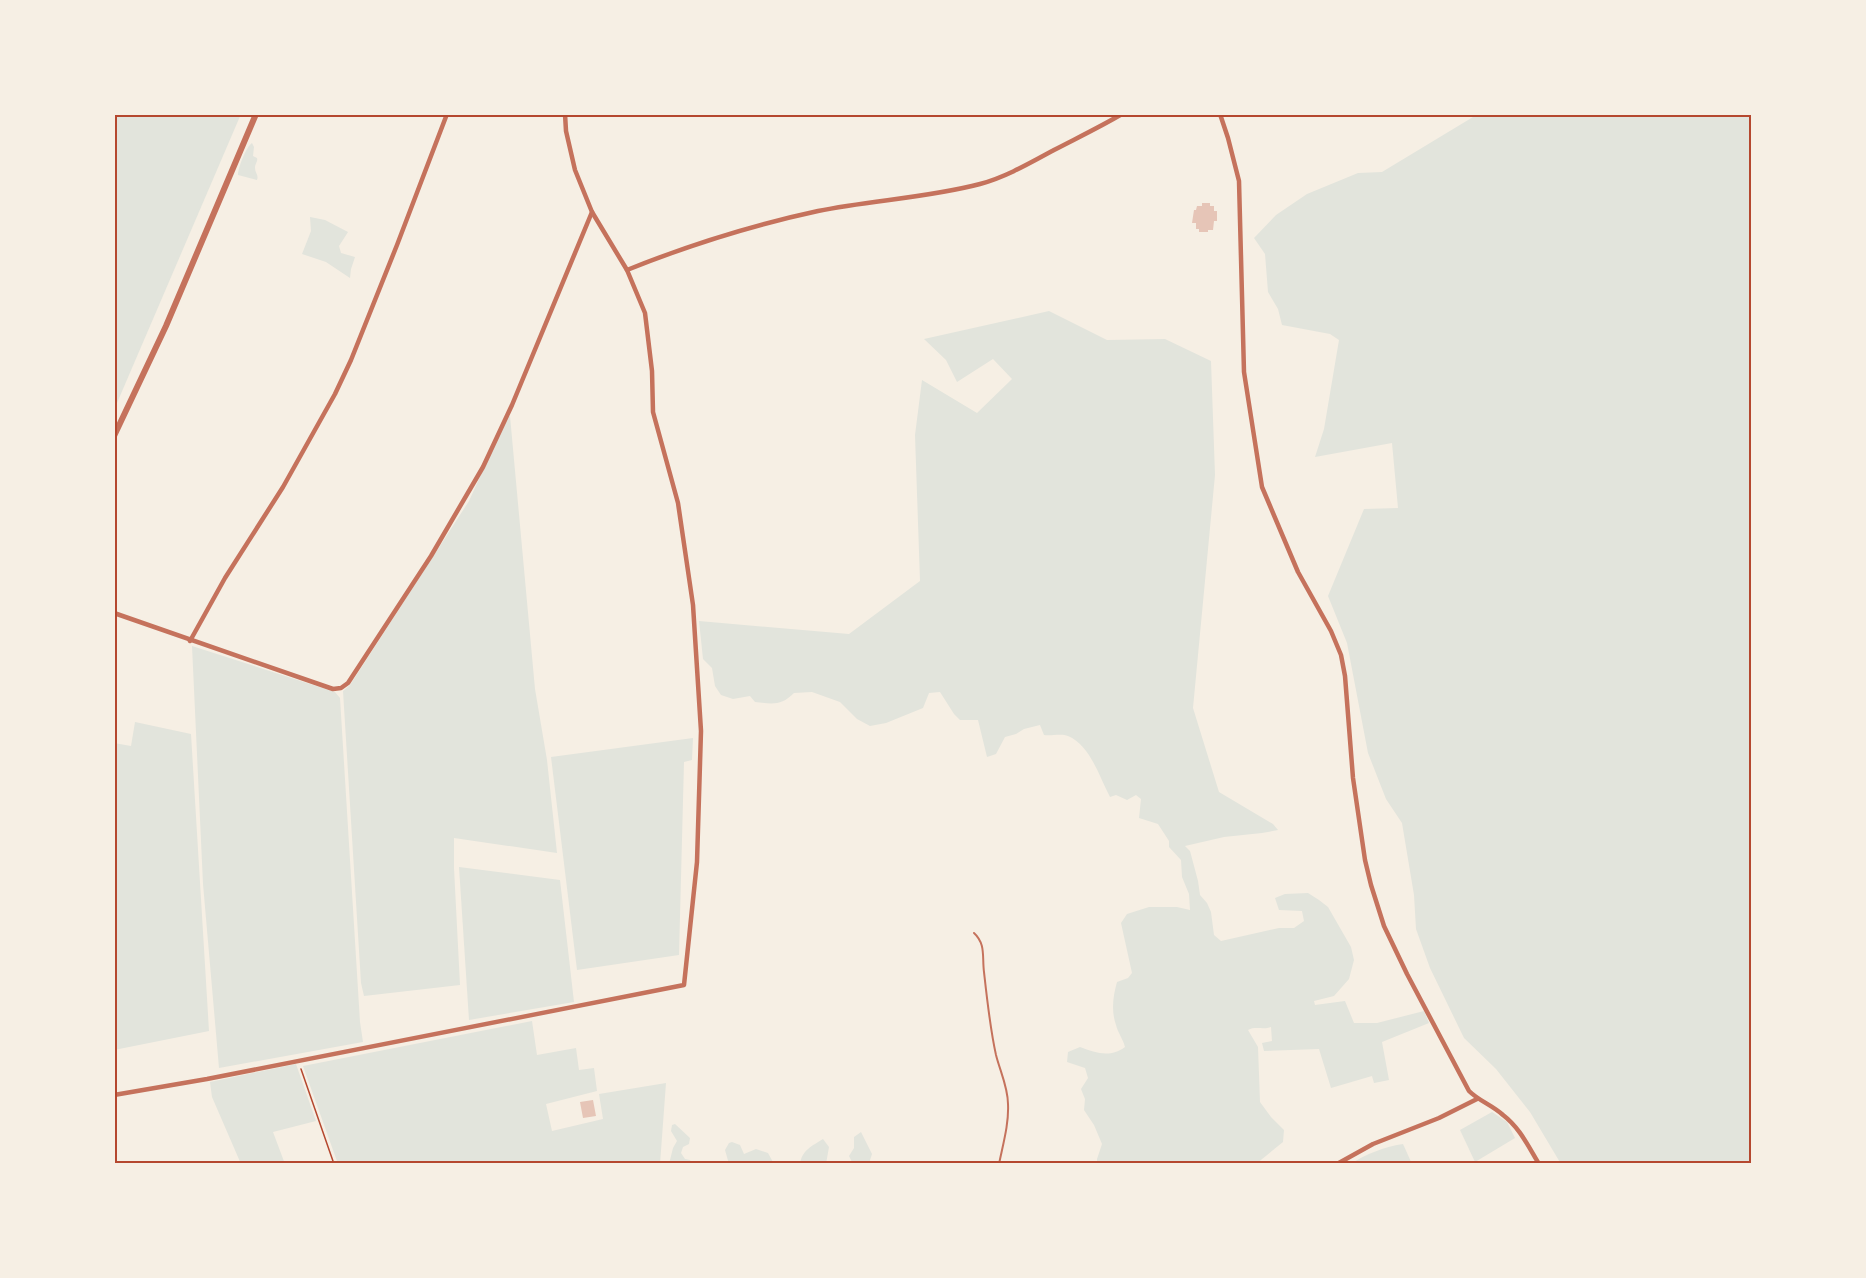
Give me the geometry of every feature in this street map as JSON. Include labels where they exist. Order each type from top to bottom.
[{"type":"street","points":[[114,436],[166,326],[256,114]]},
{"type":"street","points":[[190,641],[225,578],[294,469],[335,394],[351,360],[447,114]]},
{"type":"street","points":[[114,1095],[684,985],[697,862],[701,731],[693,605],[678,503],[653,412],[652,371],[645,314],[627,270],[592,212],[574,170],[565,114]]},
{"type":"street","points":[[627,270],[677,250],[819,211],[929,195],[981,184],[1009,174],[1122,114]]},
{"type":"street","points":[[1220,114],[1239,181],[1244,372],[1262,487],[1294,564],[1331,631],[1341,655],[1345,676],[1353,778],[1365,860],[1384,926],[1468,1091],[1503,1114],[1518,1129],[1539,1164]]},
{"type":"street","points":[[114,613],[333,689],[341,688],[348,683],[431,556],[483,467],[512,405],[592,212]]},
{"type":"street","points":[[1337,1164],[1373,1144],[1439,1118],[1477,1099]]},
{"type":"lane","points":[[974,933],[980,938],[983,946],[982,963],[988,1009],[1008,1103],[1008,1121],[999,1164]]},
{"type":"path","points":[[298,1060],[334,1164]]},
{"type":"shaded area","points":[[114,114],[241,114],[114,410]]},
{"type":"shaded area","points":[[1478,114],[1752,114],[1752,1164],[1561,1164],[1530,1112],[1496,1069],[1464,1038],[1430,968],[1416,929],[1414,895],[1402,823],[1386,799],[1368,753],[1347,643],[1328,596],[1364,509],[1398,508],[1392,443],[1315,457],[1324,429],[1339,340],[1330,334],[1282,325],[1278,309],[1268,292],[1265,254],[1254,238],[1276,215],[1307,194],[1358,173],[1382,172]]},
{"type":"shaded area","points":[[252,143],[253,156],[257,158],[255,168],[257,180],[238,175],[243,158]]},
{"type":"shaded area","points":[[310,217],[325,220],[348,232],[339,246],[341,253],[355,257],[350,278],[326,262],[302,254],[311,231]]},
{"type":"shaded area","points":[[1049,311],[1107,340],[1165,339],[1211,361],[1215,475],[1193,708],[1219,792],[1273,824],[1278,830],[1224,837],[1185,846],[1190,851],[1200,895],[1211,912],[1214,935],[1221,941],[1279,928],[1294,928],[1304,921],[1302,911],[1279,910],[1275,898],[1285,894],[1308,893],[1328,907],[1351,947],[1354,960],[1349,979],[1334,996],[1314,1001],[1315,1005],[1345,1001],[1354,1023],[1377,1023],[1424,1011],[1429,1023],[1382,1042],[1389,1080],[1374,1083],[1372,1076],[1331,1088],[1319,1049],[1264,1051],[1262,1043],[1272,1041],[1271,1027],[1248,1030],[1258,1047],[1260,1102],[1284,1130],[1283,1142],[1256,1164],[1097,1164],[1102,1144],[1094,1125],[1084,1110],[1085,1099],[1081,1089],[1088,1078],[1085,1068],[1067,1062],[1068,1052],[1080,1047],[1097,1053],[1108,1053],[1125,1047],[1114,1020],[1113,1004],[1117,982],[1128,978],[1132,973],[1121,923],[1127,914],[1149,907],[1177,907],[1190,910],[1189,894],[1182,877],[1181,860],[1169,847],[1169,841],[1158,824],[1139,818],[1141,799],[1136,795],[1127,800],[1116,795],[1110,797],[1093,762],[1082,746],[1066,735],[1044,735],[1040,725],[1005,737],[996,754],[987,757],[978,720],[960,720],[940,692],[929,693],[923,708],[886,723],[870,726],[857,719],[840,702],[812,692],[794,693],[781,702],[772,703],[755,702],[750,696],[733,699],[721,695],[715,686],[712,668],[703,659],[699,621],[849,634],[920,581],[915,435],[922,380],[977,413],[1012,379],[993,359],[957,382],[946,360],[924,339]]},
{"type":"shaded area","points":[[510,416],[535,689],[547,760],[557,853],[454,838],[460,985],[364,996],[361,983],[343,691],[350,685],[469,501],[507,417]]},
{"type":"shaded area","points":[[192,646],[335,692],[340,698],[363,1042],[219,1068],[203,884]]},
{"type":"shaded area","points":[[135,722],[191,734],[209,1031],[114,1050],[114,743],[131,746]]},
{"type":"shaded area","points":[[693,738],[692,760],[684,762],[679,955],[577,970],[551,757]]},
{"type":"shaded area","points":[[459,867],[560,880],[574,1002],[469,1020]]},
{"type":"shaded area","points":[[532,1021],[537,1055],[576,1048],[579,1070],[594,1068],[597,1091],[546,1104],[552,1131],[603,1119],[599,1094],[666,1083],[660,1164],[338,1164],[303,1066]]},
{"type":"shaded area","points":[[296,1064],[316,1121],[273,1132],[285,1164],[241,1164],[212,1097],[210,1082]]},
{"type":"shaded area","points":[[1492,1112],[1507,1122],[1515,1138],[1475,1162],[1460,1130]]},
{"type":"shaded area","points":[[675,1124],[690,1138],[689,1144],[683,1147],[681,1153],[692,1164],[669,1164],[677,1141],[671,1131],[672,1125]]},
{"type":"shaded area","points":[[861,1132],[872,1154],[871,1164],[853,1164],[849,1156],[854,1148],[854,1137]]},
{"type":"shaded area","points":[[823,1139],[829,1147],[826,1164],[800,1164],[805,1152]]},
{"type":"shaded area","points":[[732,1142],[740,1145],[744,1154],[756,1149],[768,1153],[774,1164],[729,1164],[725,1150]]},
{"type":"shaded area","points":[[1403,1144],[1412,1164],[1350,1164],[1375,1151]]},
{"type":"building","points":[[1202,203],[1210,203],[1210,206],[1214,206],[1214,211],[1217,211],[1217,221],[1214,221],[1213,230],[1208,230],[1208,232],[1199,232],[1199,229],[1196,229],[1196,223],[1192,223],[1194,210],[1197,206],[1202,206]]},
{"type":"building","points":[[593,1100],[596,1116],[583,1118],[580,1102]]}]
